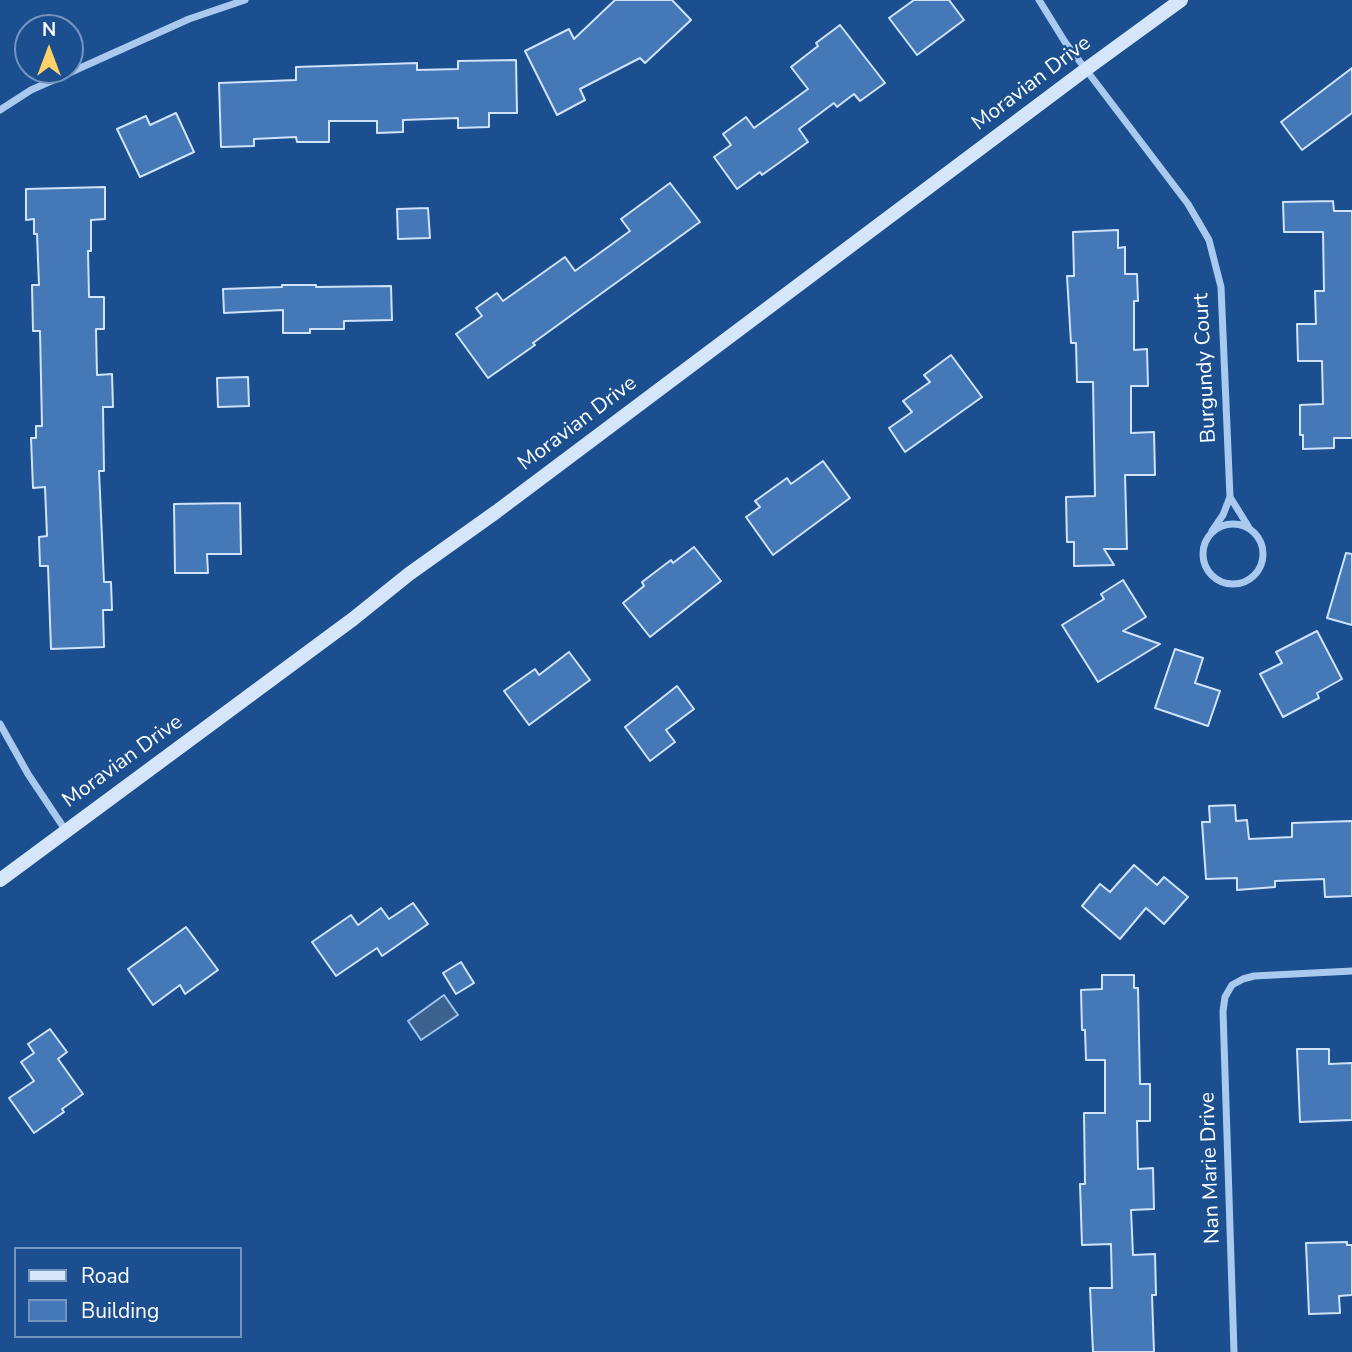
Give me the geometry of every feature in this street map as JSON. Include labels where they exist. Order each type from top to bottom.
[{"type":"street","points":[[0,110],[31,90],[82,67],[189,19],[245,0]]},
{"type":"street","name":"Burgundy Court","points":[[1039,0],[1065,42],[1188,204],[1209,240],[1220,287],[1230,497],[1223,515],[1206,538],[1202,558],[1205,567],[1219,581],[1238,584],[1256,574],[1263,555],[1257,536],[1230,497]]},
{"type":"street","name":"Moravian Drive","points":[[0,880],[1181,0]]},
{"type":"street","points":[[1212,531],[1231,523],[1250,529]]},
{"type":"street","points":[[0,724],[28,774],[66,831]]},
{"type":"street","name":"Nan Marie Drive","points":[[1234,1352],[1223,1011],[1225,997],[1232,985],[1254,976],[1352,971]]},
{"type":"water","points":[[444,995],[458,1015],[421,1040],[408,1021]]},
{"type":"building","points":[[615,0],[672,0],[691,20],[645,63],[640,58],[580,89],[585,100],[557,115],[525,51],[569,29],[574,39]]},
{"type":"building","points":[[914,0],[949,0],[964,20],[917,55],[889,18]]},
{"type":"building","points":[[840,25],[885,83],[860,101],[854,94],[837,107],[834,103],[799,129],[808,142],[762,175],[760,172],[737,189],[714,157],[731,145],[723,134],[746,117],[754,128],[808,89],[791,67]]},
{"type":"building","points":[[516,60],[517,113],[489,113],[489,127],[458,128],[458,118],[403,120],[403,132],[377,133],[377,121],[329,121],[329,142],[297,142],[296,137],[254,139],[254,146],[221,147],[219,83],[296,80],[296,67],[417,63],[417,70],[458,69],[458,61]]},
{"type":"building","points":[[1352,68],[1352,113],[1302,150],[1281,122]]},
{"type":"building","points":[[176,113],[194,152],[140,177],[117,129],[146,116],[150,125]]},
{"type":"building","points":[[670,183],[700,222],[488,378],[456,334],[482,316],[476,308],[497,293],[503,301],[565,257],[575,271],[630,231],[621,219]]},
{"type":"building","points":[[105,187],[105,219],[91,220],[91,251],[88,251],[89,297],[104,297],[104,329],[96,329],[97,375],[112,374],[113,407],[103,407],[104,471],[99,471],[104,582],[111,582],[112,610],[103,610],[104,647],[51,649],[48,566],[40,566],[39,537],[47,536],[45,487],[33,488],[31,438],[36,438],[36,426],[42,426],[40,331],[33,331],[32,285],[39,285],[37,234],[34,234],[34,219],[26,220],[26,189]]},
{"type":"building","points":[[1333,201],[1334,211],[1352,211],[1352,438],[1334,438],[1334,448],[1303,449],[1300,405],[1323,404],[1322,361],[1298,361],[1297,324],[1316,324],[1315,291],[1324,291],[1323,232],[1284,232],[1283,202]]},
{"type":"building","points":[[428,208],[430,238],[398,239],[397,209]]},
{"type":"building","points":[[1118,230],[1118,248],[1125,247],[1125,274],[1137,274],[1134,350],[1147,349],[1148,386],[1131,386],[1131,433],[1154,432],[1155,475],[1125,475],[1127,549],[1104,549],[1114,565],[1074,566],[1074,542],[1067,542],[1066,497],[1095,496],[1093,382],[1077,382],[1076,343],[1071,343],[1067,276],[1074,276],[1073,232]]},
{"type":"building","points":[[282,285],[391,286],[392,320],[344,321],[344,329],[310,329],[310,333],[283,333],[283,310],[224,313],[223,289]]},
{"type":"building","points":[[951,355],[982,397],[905,452],[889,428],[912,412],[903,401],[930,382],[924,375]]},
{"type":"building","points":[[248,377],[249,406],[218,407],[217,378]]},
{"type":"building","points":[[823,461],[850,498],[773,555],[746,517],[760,507],[755,501],[787,478],[791,484]]},
{"type":"building","points":[[240,503],[241,554],[207,554],[208,573],[175,573],[174,504]]},
{"type":"building","points":[[694,547],[721,581],[650,637],[623,603],[644,586],[642,582]]},
{"type":"building","points":[[1346,553],[1352,554],[1352,625],[1327,618]]},
{"type":"building","points":[[1123,580],[1146,617],[1123,631],[1160,644],[1098,682],[1062,625],[1104,599],[1101,594]]},
{"type":"building","points":[[1317,631],[1342,679],[1317,693],[1319,698],[1283,717],[1260,674],[1282,663],[1276,652]]},
{"type":"building","points":[[1175,649],[1203,658],[1195,683],[1220,691],[1208,726],[1155,708]]},
{"type":"building","points":[[569,652],[590,680],[529,725],[504,691],[535,669],[539,675]]},
{"type":"building","points":[[677,686],[694,709],[666,730],[675,742],[650,761],[625,727]]},
{"type":"building","points":[[1235,805],[1236,821],[1247,820],[1249,839],[1292,837],[1292,823],[1352,821],[1352,896],[1325,897],[1324,879],[1275,881],[1275,887],[1237,890],[1237,878],[1206,879],[1202,822],[1210,822],[1209,806]]},
{"type":"building","points":[[1134,865],[1157,885],[1164,877],[1188,897],[1164,924],[1146,908],[1120,939],[1082,906],[1100,884],[1110,892]]},
{"type":"building","points":[[413,903],[428,924],[382,956],[377,948],[336,976],[312,942],[351,915],[358,925],[381,908],[389,919]]},
{"type":"building","points":[[186,927],[218,970],[185,994],[180,985],[153,1005],[128,969]]},
{"type":"building","points":[[461,962],[474,983],[456,994],[443,973]]},
{"type":"building","points":[[1102,975],[1134,975],[1134,988],[1138,988],[1140,1084],[1150,1084],[1150,1121],[1137,1121],[1138,1169],[1153,1168],[1154,1209],[1131,1210],[1133,1255],[1155,1254],[1156,1295],[1152,1295],[1154,1352],[1093,1352],[1090,1288],[1112,1288],[1111,1244],[1082,1245],[1080,1184],[1085,1184],[1084,1113],[1105,1113],[1105,1060],[1086,1060],[1081,990],[1102,989]]},
{"type":"building","points":[[50,1029],[67,1052],[58,1059],[83,1094],[62,1109],[64,1112],[34,1133],[9,1098],[34,1081],[21,1062],[34,1053],[28,1044]]},
{"type":"building","points":[[1297,1049],[1329,1049],[1329,1064],[1352,1063],[1352,1120],[1300,1122]]},
{"type":"building","points":[[1347,1242],[1347,1245],[1352,1245],[1352,1295],[1339,1296],[1340,1313],[1309,1314],[1306,1243]]}]
